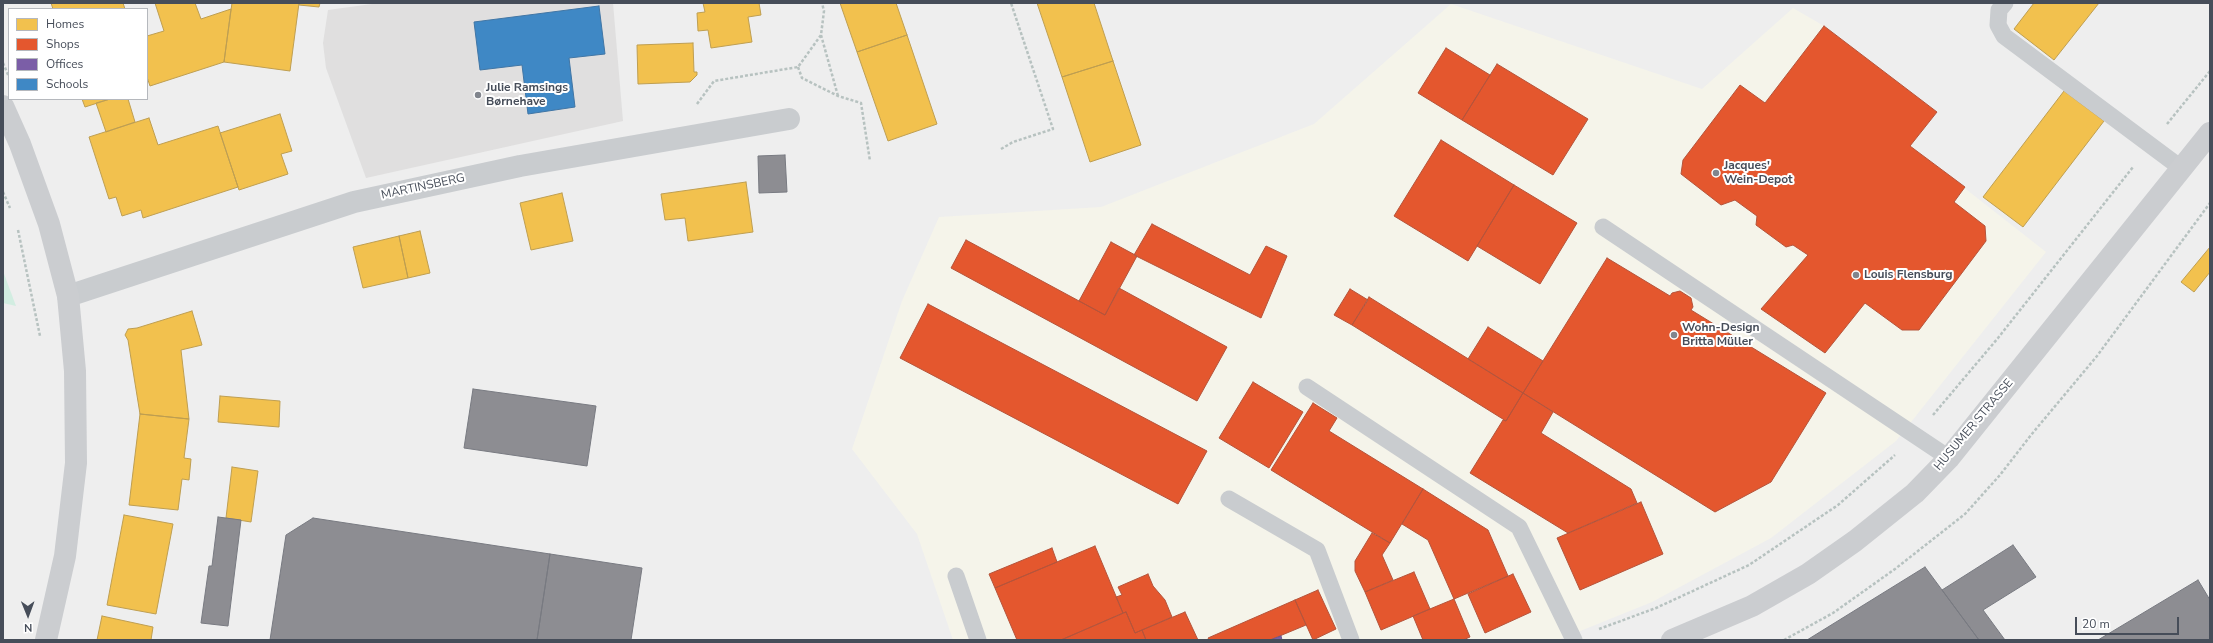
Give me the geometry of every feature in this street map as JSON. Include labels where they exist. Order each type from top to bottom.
[{"type":"main road","points":[[3,106],[20,144],[49,224],[68,296],[75,371],[76,463],[65,556],[46,640]]},
{"type":"main road","name":"HUSUMER STRASSE","points":[[1672,640],[1752,606],[1808,574],[1855,541],[1915,493],[1949,458],[2210,133]]},
{"type":"street","name":"MARTINSBERG","points":[[68,296],[354,202],[520,166],[789,119]]},
{"type":"lane","points":[[2005,3],[1999,10],[1998,25],[2004,36],[2181,168]]},
{"type":"lane","points":[[1603,227],[1949,458]]},
{"type":"lane","points":[[1307,387],[1519,527],[1574,640]]},
{"type":"lane","points":[[1229,499],[1318,550],[1351,640]]},
{"type":"lane","points":[[956,576],[978,640]]},
{"type":"path","points":[[822,3],[824,11],[821,35],[838,96]]},
{"type":"path","points":[[1001,149],[1013,142],[1053,129],[1011,3]]},
{"type":"path","points":[[671,139],[714,81],[798,67],[821,35]]},
{"type":"path","points":[[3,63],[8,75]]},
{"type":"path","points":[[798,67],[802,78],[838,96],[861,103],[870,161]]},
{"type":"path","points":[[1574,640],[1656,608],[1749,566],[1838,505],[1916,436],[1998,338],[2210,71]]},
{"type":"path","points":[[3,192],[12,213]]},
{"type":"path","points":[[1784,640],[1833,613],[1895,569],[1965,514],[2000,476],[2031,435],[2097,356],[2210,203]]},
{"type":"path","points":[[17,227],[41,340]]},
{"type":"shaded area","name":"Julie Ramsings Børnehave","points":[[379,3],[613,3],[623,121],[366,178],[326,68],[323,43],[328,10]]},
{"type":"shaded area","points":[[1451,4],[1702,89],[1793,8],[1824,26],[1937,112],[1911,146],[2046,252],[1896,441],[1771,538],[1652,602],[1558,640],[953,640],[917,534],[852,449],[902,301],[939,217],[1101,207],[1314,124]]},
{"type":"green space","points":[[3,271],[16,306],[3,303]]},
{"type":"building: Homes","points":[[51,3],[123,3],[125,8],[53,8]]},
{"type":"building: Homes","points":[[155,3],[195,3],[201,19],[231,9],[224,62],[150,86],[148,80],[148,36],[164,31]]},
{"type":"building: Homes","points":[[232,3],[299,3],[290,71],[224,62]]},
{"type":"building: Homes","points":[[299,3],[320,3],[319,7],[299,5]]},
{"type":"building: Homes","points":[[703,3],[759,3],[761,15],[748,17],[752,42],[711,48],[708,30],[698,31],[697,13],[705,12]]},
{"type":"building: Homes","points":[[840,3],[896,3],[907,35],[857,52]]},
{"type":"building: Homes","points":[[1037,3],[1094,3],[1113,61],[1062,77]]},
{"type":"building: Homes","points":[[2034,3],[2099,3],[2054,60],[2014,29]]},
{"type":"building: Homes","points":[[907,35],[937,124],[888,141],[857,52]]},
{"type":"building: Homes","points":[[693,43],[694,72],[697,72],[697,75],[690,82],[638,84],[637,45]]},
{"type":"building: Homes","points":[[1113,61],[1141,145],[1090,162],[1062,77]]},
{"type":"building: Homes","points":[[2064,91],[2104,121],[2023,227],[1983,197]]},
{"type":"building: Homes","points":[[82,100],[107,100],[85,107]]},
{"type":"building: Homes","points":[[106,100],[128,100],[135,122],[106,132],[96,103]]},
{"type":"building: Homes","points":[[280,114],[292,151],[281,154],[288,174],[239,190],[220,133]]},
{"type":"building: Homes","points":[[149,118],[158,145],[218,126],[238,187],[143,218],[141,210],[122,216],[116,197],[109,199],[89,137]]},
{"type":"building: Homes","points":[[746,182],[753,232],[688,241],[685,218],[665,220],[661,194]]},
{"type":"building: Homes","points":[[562,193],[573,241],[531,250],[520,203]]},
{"type":"building: Homes","points":[[420,231],[430,273],[408,278],[399,236]]},
{"type":"building: Homes","points":[[399,236],[408,278],[363,288],[353,247]]},
{"type":"building: Homes","points":[[2210,247],[2210,272],[2194,292],[2181,282]]},
{"type":"building: Homes","points":[[192,311],[202,345],[181,350],[189,419],[140,414],[128,340],[125,335],[128,329],[137,328]]},
{"type":"building: Homes","points":[[220,396],[280,401],[279,427],[218,422]]},
{"type":"building: Homes","points":[[140,414],[189,419],[184,458],[191,459],[189,480],[182,479],[178,510],[129,505]]},
{"type":"building: Homes","points":[[232,467],[258,471],[251,522],[226,518]]},
{"type":"building: Homes","points":[[124,515],[173,524],[156,614],[107,605]]},
{"type":"building: Homes","points":[[102,616],[153,627],[151,640],[97,640]]},
{"type":"building: Shops","points":[[1824,26],[1937,112],[1910,146],[1965,187],[1954,202],[1985,226],[1986,241],[1919,330],[1902,330],[1865,303],[1825,353],[1761,309],[1808,255],[1793,245],[1786,247],[1756,225],[1757,216],[1735,200],[1721,205],[1681,174],[1683,160],[1740,85],[1765,103]]},
{"type":"building: Shops","points":[[1446,48],[1490,75],[1462,120],[1418,93]]},
{"type":"building: Shops","points":[[1497,64],[1588,119],[1553,175],[1462,120]]},
{"type":"building: Shops","points":[[1441,140],[1514,185],[1468,261],[1394,216]]},
{"type":"building: Shops","points":[[1514,185],[1577,223],[1540,284],[1477,246]]},
{"type":"building: Shops","points":[[1152,224],[1250,275],[1266,246],[1287,256],[1261,318],[1134,255]]},
{"type":"building: Shops","points":[[966,240],[1105,315],[1119,288],[1227,347],[1197,401],[951,268]]},
{"type":"building: Shops","points":[[1111,242],[1137,256],[1105,315],[1079,301]]},
{"type":"building: Shops","points":[[1607,258],[1670,296],[1672,293],[1680,291],[1691,298],[1693,307],[1691,310],[1826,393],[1771,482],[1715,512],[1523,393]]},
{"type":"building: Shops","points":[[1350,289],[1368,300],[1352,325],[1334,315]]},
{"type":"building: Shops","points":[[1369,297],[1523,393],[1506,421],[1352,325]]},
{"type":"building: Shops","points":[[928,304],[1207,451],[1178,504],[900,358]]},
{"type":"building: Shops","points":[[1488,327],[1543,361],[1523,393],[1468,359]]},
{"type":"building: Shops","points":[[1253,382],[1303,412],[1269,468],[1219,438]]},
{"type":"building: Shops","points":[[1523,393],[1553,412],[1541,433],[1631,489],[1637,503],[1568,533],[1470,473],[1503,420],[1506,421]]},
{"type":"building: Shops","points":[[1313,403],[1337,418],[1329,431],[1423,489],[1390,543],[1271,470]]},
{"type":"building: Shops","points":[[1423,489],[1488,530],[1508,576],[1454,599],[1428,540],[1402,524]]},
{"type":"building: Shops","points":[[1641,502],[1663,554],[1580,590],[1557,538]]},
{"type":"building: Shops","points":[[1372,533],[1390,543],[1382,555],[1393,580],[1365,592],[1355,571],[1355,561]]},
{"type":"building: Shops","points":[[1095,546],[1123,613],[1061,640],[1017,640],[995,588]]},
{"type":"building: Shops","points":[[1052,548],[1057,562],[995,588],[989,574]]},
{"type":"building: Shops","points":[[1414,572],[1430,609],[1381,630],[1365,592]]},
{"type":"building: Shops","points":[[1148,574],[1153,586],[1165,600],[1172,617],[1135,633],[1126,612],[1123,613],[1116,597],[1122,595],[1118,587]]},
{"type":"building: Shops","points":[[1513,574],[1531,612],[1485,633],[1468,594]]},
{"type":"building: Shops","points":[[1318,590],[1336,629],[1313,640],[1295,600]]},
{"type":"building: Shops","points":[[1454,599],[1470,637],[1463,640],[1423,640],[1413,616]]},
{"type":"building: Shops","points":[[1295,600],[1306,625],[1270,640],[1209,640],[1208,638]]},
{"type":"building: Shops","points":[[1126,612],[1135,633],[1142,630],[1146,640],[1061,640]]},
{"type":"building: Shops","points":[[1185,612],[1198,640],[1146,640],[1142,630]]},
{"type":"building: Offices","points":[[1281,636],[1282,640],[1270,640]]},
{"type":"building: Schools","points":[[599,6],[605,54],[569,58],[575,107],[528,114],[522,65],[480,70],[474,22]]},
{"type":"building: Industry","points":[[785,155],[787,192],[759,193],[758,156]]},
{"type":"building: Industry","points":[[473,389],[596,406],[587,466],[464,448]]},
{"type":"building: Industry","points":[[218,517],[241,520],[228,626],[201,623],[209,566],[212,566]]},
{"type":"building: Industry","points":[[313,518],[550,554],[537,640],[270,640],[286,535]]},
{"type":"building: Industry","points":[[2013,545],[2036,577],[1983,610],[2005,640],[1979,640],[1942,590]]},
{"type":"building: Industry","points":[[550,554],[642,568],[631,640],[537,640]]},
{"type":"building: Industry","points":[[1925,567],[1979,640],[1807,640]]},
{"type":"building: Industry","points":[[2198,580],[2210,600],[2210,640],[2098,640]]},
{"type":"place","name":"Julie Ramsings Børnehave","points":[[478,95]]},
{"type":"place","name":"Jacques' Wein-Depot","points":[[1716,173]]},
{"type":"place","name":"Louis Flensburg","points":[[1856,275]]},
{"type":"place","name":"Wohn-Design Britta Müller","points":[[1674,335]]}]
